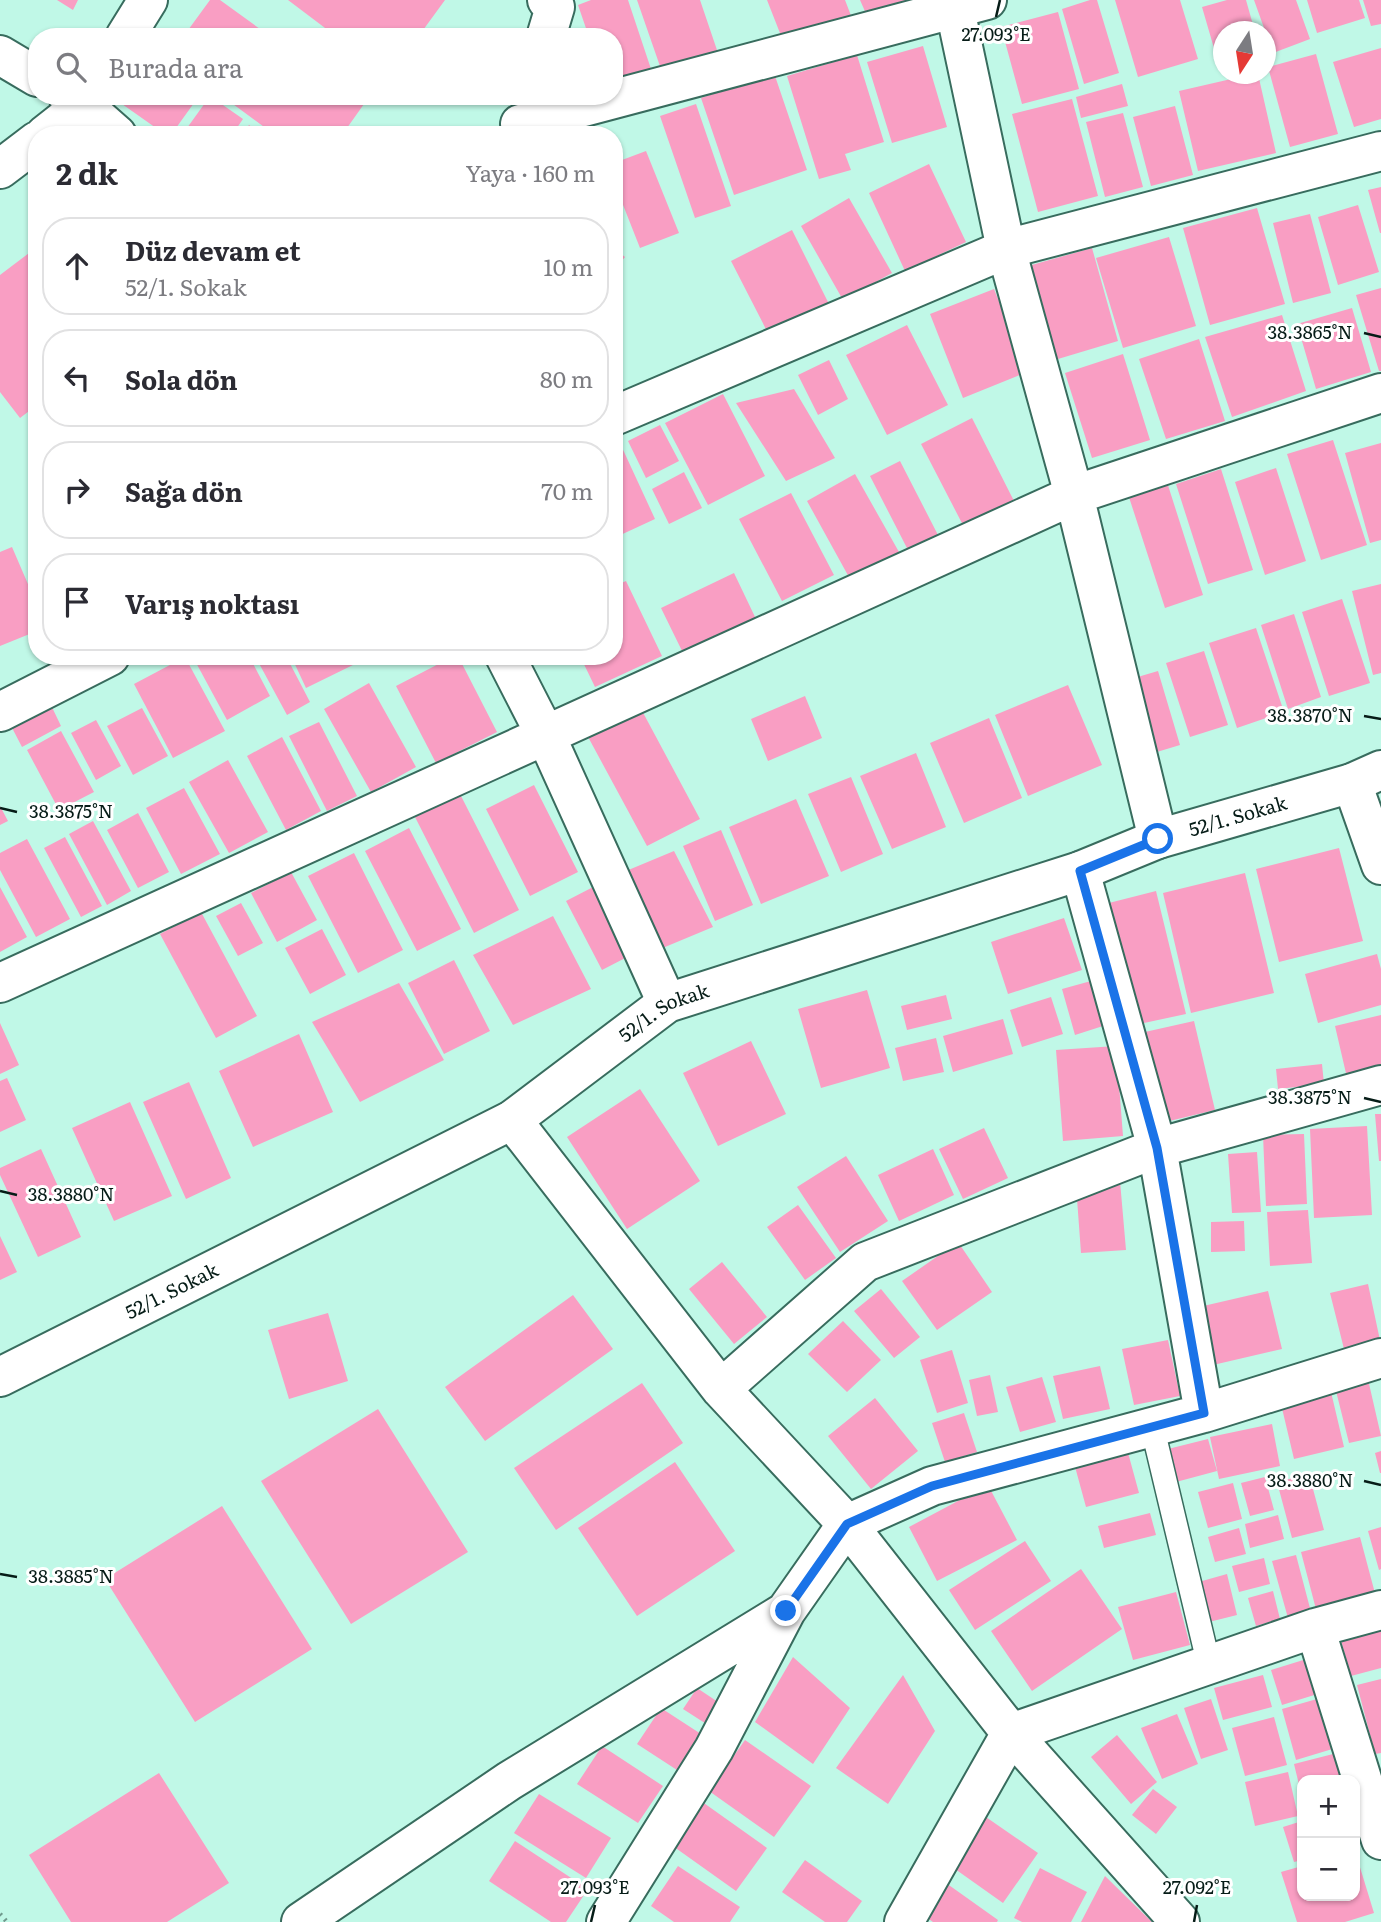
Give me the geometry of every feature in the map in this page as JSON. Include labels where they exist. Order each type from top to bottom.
[{"type":"street","points":[[131,28],[148,0]]},
{"type":"street","points":[[547,0],[555,7],[549,28]]},
{"type":"street","points":[[623,91],[965,3],[1006,248],[1074,495],[1158,839]]},
{"type":"street","points":[[0,55],[28,72]]},
{"type":"street","points":[[54,126],[74,105]]},
{"type":"street","points":[[86,105],[108,126]]},
{"type":"street","points":[[520,118],[570,105]]},
{"type":"street","points":[[0,169],[28,148]]},
{"type":"street","points":[[623,412],[1006,248],[1381,151]]},
{"type":"street","points":[[0,984],[1074,495],[1381,393]]},
{"type":"street","points":[[0,712],[92,665]]},
{"type":"street","points":[[510,665],[546,736],[667,1003]]},
{"type":"street","points":[[1366,776],[1381,865]]},
{"type":"street","name":"52/1. Sokak","points":[[0,1377],[512,1120],[667,1003],[1080,871],[1158,839],[1366,776]]},
{"type":"street","points":[[1080,871],[1157,1148],[1204,1413]]},
{"type":"street","points":[[721,1389],[865,1262],[1157,1148],[1381,1085]]},
{"type":"street","points":[[512,1120],[721,1389],[847,1524],[1011,1733],[1180,1922]]},
{"type":"street","points":[[606,1922],[714,1749],[786,1611],[847,1524],[932,1486],[1204,1413],[1381,1359]]},
{"type":"street","points":[[904,1922],[1011,1733],[1315,1628],[1381,1610]]},
{"type":"street","points":[[301,1922],[509,1781],[786,1611]]},
{"type":"street","points":[[1315,1628],[1381,1840]]},
{"type":"lane","points":[[1152,1426],[1209,1665]]},
{"type":"path","points":[[0,1914],[7,1922]]},
{"type":"building","points":[[57,0],[78,0],[73,10]]},
{"type":"building","points":[[210,0],[220,0],[259,28],[190,28]]},
{"type":"building","points":[[288,0],[445,0],[425,28],[325,28]]},
{"type":"building","points":[[591,0],[628,0],[653,75],[623,85],[623,28],[586,28],[578,5]]},
{"type":"building","points":[[637,0],[700,0],[718,53],[662,72]]},
{"type":"building","points":[[767,0],[845,0],[855,26],[787,51]]},
{"type":"building","points":[[860,0],[933,0],[871,25]]},
{"type":"building","points":[[1097,0],[1119,73],[1084,84],[1062,9]]},
{"type":"building","points":[[1115,0],[1180,0],[1198,59],[1138,77]]},
{"type":"building","points":[[1227,0],[1246,0],[1252,21],[1213,21],[1213,45],[1202,7]]},
{"type":"building","points":[[1254,0],[1296,0],[1310,39],[1276,52],[1276,21],[1262,21]]},
{"type":"building","points":[[1307,0],[1359,0],[1365,18],[1317,33]]},
{"type":"building","points":[[1363,0],[1381,0],[1381,24],[1371,26]]},
{"type":"building","points":[[1058,12],[1079,89],[1022,104],[1001,27]]},
{"type":"building","points":[[923,46],[947,127],[892,143],[867,62]]},
{"type":"building","points":[[1381,48],[1381,119],[1354,127],[1333,62]]},
{"type":"building","points":[[1316,54],[1338,134],[1290,147],[1273,84],[1276,84],[1276,65]]},
{"type":"building","points":[[857,55],[884,142],[845,154],[851,170],[819,179],[787,76]]},
{"type":"building","points":[[774,73],[807,170],[734,195],[701,98]]},
{"type":"building","points":[[1213,83],[1260,84],[1276,153],[1198,171],[1179,91]]},
{"type":"building","points":[[1122,84],[1128,106],[1081,118],[1076,97]]},
{"type":"building","points":[[1072,99],[1098,196],[1038,212],[1012,114]]},
{"type":"building","points":[[696,104],[731,206],[695,218],[660,116]]},
{"type":"building","points":[[123,105],[193,105],[177,126],[153,126]]},
{"type":"building","points":[[204,105],[223,105],[243,119],[238,126],[188,126]]},
{"type":"building","points":[[234,105],[363,105],[348,126],[263,126]]},
{"type":"building","points":[[1175,106],[1193,175],[1151,186],[1133,117]]},
{"type":"building","points":[[1123,113],[1143,187],[1105,197],[1086,122]]},
{"type":"building","points":[[646,151],[679,233],[640,248],[623,205],[623,160]]},
{"type":"building","points":[[929,164],[966,242],[905,271],[869,193]]},
{"type":"building","points":[[1381,187],[1381,233],[1380,233],[1368,190]]},
{"type":"building","points":[[849,198],[892,273],[843,300],[801,226]]},
{"type":"building","points":[[1358,205],[1379,272],[1338,285],[1318,217]]},
{"type":"building","points":[[1257,208],[1285,304],[1210,325],[1183,228]]},
{"type":"building","points":[[1310,214],[1331,293],[1293,303],[1273,223]]},
{"type":"building","points":[[792,230],[831,308],[771,339],[731,261]]},
{"type":"building","points":[[1169,237],[1196,326],[1123,348],[1096,258]]},
{"type":"building","points":[[1092,248],[1118,341],[1048,362],[1021,268]]},
{"type":"building","points":[[28,254],[28,412],[20,418],[0,392],[0,275]]},
{"type":"building","points":[[1381,288],[1381,371],[1379,371],[1356,295]]},
{"type":"building","points":[[994,289],[1027,372],[963,398],[930,314]]},
{"type":"building","points":[[1352,308],[1371,372],[1316,389],[1297,324]]},
{"type":"building","points":[[1282,315],[1306,391],[1232,417],[1205,337]]},
{"type":"building","points":[[907,325],[948,405],[887,435],[846,355]]},
{"type":"building","points":[[1199,339],[1225,421],[1166,439],[1139,359]]},
{"type":"building","points":[[1123,354],[1150,440],[1092,458],[1065,373]]},
{"type":"building","points":[[829,360],[848,399],[818,415],[798,375]]},
{"type":"building","points":[[794,389],[835,458],[786,481],[736,403]]},
{"type":"building","points":[[723,394],[765,476],[708,505],[665,423]]},
{"type":"building","points":[[972,418],[1015,503],[965,529],[921,444]]},
{"type":"building","points":[[660,425],[679,461],[646,478],[628,441]]},
{"type":"building","points":[[1333,440],[1367,545],[1321,560],[1287,454]]},
{"type":"building","points":[[1381,443],[1381,540],[1370,543],[1345,453]]},
{"type":"building","points":[[623,450],[655,519],[623,534]]},
{"type":"building","points":[[900,461],[938,535],[908,550],[870,476]]},
{"type":"building","points":[[1276,468],[1306,561],[1265,575],[1235,482]]},
{"type":"building","points":[[1221,469],[1253,570],[1208,584],[1176,484]]},
{"type":"building","points":[[684,472],[702,508],[669,524],[652,489]]},
{"type":"building","points":[[855,474],[899,552],[850,579],[807,501]]},
{"type":"building","points":[[1166,479],[1203,595],[1165,608],[1127,491]]},
{"type":"building","points":[[791,493],[834,575],[782,601],[739,519]]},
{"type":"building","points":[[12,547],[28,584],[28,635],[0,646],[0,552]]},
{"type":"building","points":[[734,573],[756,619],[684,655],[661,608]]},
{"type":"building","points":[[626,581],[662,656],[595,687],[584,665],[623,665],[623,582]]},
{"type":"building","points":[[1381,584],[1381,673],[1373,675],[1352,591]]},
{"type":"building","points":[[1342,599],[1370,683],[1329,696],[1302,612]]},
{"type":"building","points":[[1294,614],[1321,697],[1288,709],[1261,625]]},
{"type":"building","points":[[1256,628],[1284,712],[1237,728],[1209,643]]},
{"type":"building","points":[[1204,651],[1228,725],[1190,737],[1166,663]]},
{"type":"building","points":[[170,665],[189,665],[225,731],[173,758],[134,684]]},
{"type":"building","points":[[197,665],[254,665],[270,696],[227,720]]},
{"type":"building","points":[[260,665],[291,665],[310,702],[287,715]]},
{"type":"building","points":[[295,665],[353,665],[306,688]]},
{"type":"building","points":[[437,665],[463,665],[497,732],[436,763],[396,686]]},
{"type":"building","points":[[1158,671],[1180,745],[1147,755],[1124,681]]},
{"type":"building","points":[[369,683],[416,767],[371,792],[324,709]]},
{"type":"building","points":[[1068,685],[1102,765],[1028,796],[995,715]]},
{"type":"building","points":[[805,696],[822,738],[768,761],[751,719]]},
{"type":"building","points":[[49,701],[61,726],[22,747],[9,722]]},
{"type":"building","points":[[640,707],[700,819],[647,846],[587,735]]},
{"type":"building","points":[[142,708],[168,756],[133,775],[107,726]]},
{"type":"building","points":[[989,718],[1022,798],[964,823],[930,743]]},
{"type":"building","points":[[96,720],[121,766],[96,780],[71,733]]},
{"type":"building","points":[[319,722],[357,796],[327,811],[289,736]]},
{"type":"building","points":[[61,731],[94,792],[59,810],[27,750]]},
{"type":"building","points":[[282,737],[321,811],[286,830],[247,756]]},
{"type":"building","points":[[916,753],[946,827],[892,849],[860,776]]},
{"type":"building","points":[[228,760],[268,832],[229,853],[189,782]]},
{"type":"building","points":[[851,777],[883,854],[841,872],[808,794]]},
{"type":"building","points":[[534,785],[578,872],[530,896],[486,809]]},
{"type":"building","points":[[184,788],[220,854],[181,874],[146,808]]},
{"type":"building","points":[[460,794],[519,910],[474,933],[415,817]]},
{"type":"building","points":[[796,799],[829,876],[761,904],[729,827]]},
{"type":"building","points":[[0,806],[8,821],[0,825]]},
{"type":"building","points":[[138,813],[169,872],[138,888],[107,830]]},
{"type":"building","points":[[93,821],[131,891],[107,905],[69,834]]},
{"type":"building","points":[[409,828],[461,929],[417,951],[365,851]]},
{"type":"building","points":[[721,830],[753,905],[715,921],[683,846]]},
{"type":"building","points":[[65,837],[102,906],[81,917],[44,848]]},
{"type":"building","points":[[27,839],[70,919],[36,937],[0,870],[0,853]]},
{"type":"building","points":[[1339,848],[1363,941],[1279,962],[1256,869]]},
{"type":"building","points":[[674,851],[713,927],[653,952],[614,876]]},
{"type":"building","points":[[354,853],[403,950],[358,973],[308,876]]},
{"type":"building","points":[[291,872],[317,920],[277,942],[251,893]]},
{"type":"building","points":[[1245,873],[1274,993],[1191,1013],[1163,893]]},
{"type":"building","points":[[597,885],[633,954],[602,970],[566,901]]},
{"type":"building","points":[[0,887],[27,937],[0,952]]},
{"type":"building","points":[[1156,891],[1186,1014],[1130,1026],[1101,905]]},
{"type":"building","points":[[241,903],[263,943],[238,956],[216,916]]},
{"type":"building","points":[[201,912],[257,1016],[216,1038],[160,934]]},
{"type":"building","points":[[553,916],[591,989],[513,1025],[473,955]]},
{"type":"building","points":[[1064,918],[1082,970],[1008,994],[991,942]]},
{"type":"building","points":[[322,929],[346,975],[310,994],[285,948]]},
{"type":"building","points":[[1377,954],[1381,969],[1381,1005],[1318,1023],[1305,974]]},
{"type":"building","points":[[454,960],[490,1031],[444,1054],[408,983]]},
{"type":"building","points":[[1091,981],[1103,1026],[1075,1035],[1062,989]]},
{"type":"building","points":[[399,983],[444,1060],[360,1102],[312,1022]]},
{"type":"building","points":[[867,990],[890,1068],[821,1088],[798,1009]]},
{"type":"building","points":[[946,995],[952,1019],[907,1030],[901,1006]]},
{"type":"building","points":[[1051,997],[1063,1034],[1022,1047],[1010,1010]]},
{"type":"building","points":[[1381,1015],[1381,1075],[1348,1082],[1335,1026]]},
{"type":"building","points":[[1003,1019],[1013,1054],[953,1072],[943,1036]]},
{"type":"building","points":[[1194,1021],[1215,1110],[1157,1124],[1136,1034]]},
{"type":"building","points":[[0,1023],[19,1065],[0,1074]]},
{"type":"building","points":[[299,1034],[333,1112],[253,1147],[219,1071]]},
{"type":"building","points":[[936,1038],[944,1072],[903,1081],[895,1048]]},
{"type":"building","points":[[751,1041],[786,1114],[718,1146],[683,1073]]},
{"type":"building","points":[[1116,1046],[1123,1136],[1063,1141],[1056,1050]]},
{"type":"building","points":[[1322,1064],[1324,1084],[1278,1089],[1276,1069]]},
{"type":"building","points":[[7,1078],[26,1120],[0,1132],[0,1081]]},
{"type":"building","points":[[189,1082],[231,1178],[186,1199],[143,1102]]},
{"type":"building","points":[[640,1089],[700,1181],[627,1229],[567,1137]]},
{"type":"building","points":[[130,1102],[172,1196],[114,1221],[72,1128]]},
{"type":"building","points":[[1375,1114],[1381,1114],[1381,1161],[1379,1161]]},
{"type":"building","points":[[1367,1126],[1372,1215],[1314,1218],[1310,1129]]},
{"type":"building","points":[[984,1128],[1008,1178],[963,1199],[939,1149]]},
{"type":"building","points":[[1304,1134],[1307,1204],[1266,1206],[1263,1135]]},
{"type":"building","points":[[41,1149],[81,1237],[38,1257],[0,1175],[0,1168]]},
{"type":"building","points":[[933,1149],[954,1195],[899,1221],[878,1175]]},
{"type":"building","points":[[1257,1152],[1261,1212],[1232,1213],[1228,1154]]},
{"type":"building","points":[[846,1156],[888,1221],[840,1252],[797,1187]]},
{"type":"building","points":[[1120,1181],[1126,1250],[1081,1253],[1076,1185]]},
{"type":"building","points":[[798,1205],[836,1258],[805,1280],[767,1227]]},
{"type":"building","points":[[1308,1210],[1312,1263],[1270,1266],[1267,1212]]},
{"type":"building","points":[[1244,1221],[1245,1251],[1211,1252],[1211,1222]]},
{"type":"building","points":[[0,1236],[17,1272],[0,1280]]},
{"type":"building","points":[[958,1242],[992,1292],[937,1330],[902,1281]]},
{"type":"building","points":[[722,1262],[767,1317],[734,1344],[689,1289]]},
{"type":"building","points":[[1368,1284],[1381,1345],[1345,1353],[1330,1293]]},
{"type":"building","points":[[881,1289],[920,1337],[894,1358],[854,1311]]},
{"type":"building","points":[[1268,1291],[1282,1349],[1213,1365],[1199,1307]]},
{"type":"building","points":[[573,1295],[613,1349],[485,1441],[445,1387]]},
{"type":"building","points":[[328,1313],[348,1381],[289,1399],[268,1330]]},
{"type":"building","points":[[843,1321],[881,1360],[847,1392],[808,1354]]},
{"type":"building","points":[[1168,1340],[1180,1396],[1134,1405],[1122,1349]]},
{"type":"building","points":[[952,1350],[968,1403],[937,1413],[920,1360]]},
{"type":"building","points":[[1100,1366],[1110,1409],[1063,1419],[1053,1376]]},
{"type":"building","points":[[990,1375],[998,1412],[977,1416],[969,1380]]},
{"type":"building","points":[[1367,1375],[1381,1436],[1349,1443],[1334,1383]]},
{"type":"building","points":[[1042,1377],[1056,1422],[1020,1432],[1006,1387]]},
{"type":"building","points":[[642,1383],[683,1443],[556,1530],[514,1468]]},
{"type":"building","points":[[1331,1392],[1344,1447],[1294,1459],[1281,1404]]},
{"type":"building","points":[[875,1398],[918,1451],[871,1489],[828,1436]]},
{"type":"building","points":[[378,1409],[468,1552],[351,1624],[261,1481]]},
{"type":"building","points":[[964,1413],[977,1452],[945,1462],[932,1423]]},
{"type":"building","points":[[1272,1424],[1280,1466],[1219,1479],[1210,1437]]},
{"type":"building","points":[[1124,1438],[1139,1493],[1086,1507],[1071,1452]]},
{"type":"building","points":[[1208,1439],[1217,1471],[1176,1482],[1168,1449]]},
{"type":"building","points":[[1381,1451],[1381,1473],[1380,1473],[1375,1453]]},
{"type":"building","points":[[675,1462],[735,1551],[637,1616],[578,1528]]},
{"type":"building","points":[[1309,1474],[1324,1530],[1292,1538],[1277,1482]]},
{"type":"building","points":[[1265,1477],[1274,1510],[1250,1516],[1241,1483]]},
{"type":"building","points":[[1233,1483],[1242,1519],[1208,1528],[1198,1492]]},
{"type":"building","points":[[988,1485],[1017,1540],[937,1581],[909,1527]]},
{"type":"building","points":[[222,1506],[312,1649],[195,1722],[105,1579]]},
{"type":"building","points":[[1150,1513],[1156,1535],[1104,1548],[1098,1526]]},
{"type":"building","points":[[1278,1515],[1284,1539],[1250,1548],[1245,1524]]},
{"type":"building","points":[[1381,1527],[1381,1569],[1379,1570],[1368,1531]]},
{"type":"building","points":[[1239,1528],[1246,1554],[1215,1562],[1208,1537]]},
{"type":"building","points":[[1360,1537],[1376,1597],[1317,1613],[1301,1552]]},
{"type":"building","points":[[1025,1541],[1051,1581],[975,1630],[949,1590]]},
{"type":"building","points":[[1296,1555],[1311,1612],[1288,1618],[1272,1561]]},
{"type":"building","points":[[1264,1558],[1270,1584],[1239,1592],[1232,1566]]},
{"type":"building","points":[[1081,1569],[1122,1629],[1032,1691],[991,1631]]},
{"type":"building","points":[[1227,1574],[1237,1615],[1205,1623],[1195,1583]]},
{"type":"building","points":[[1273,1591],[1280,1619],[1256,1626],[1248,1598]]},
{"type":"building","points":[[1176,1592],[1190,1645],[1133,1660],[1118,1607]]},
{"type":"building","points":[[1381,1626],[1381,1668],[1351,1676],[1340,1637]]},
{"type":"building","points":[[793,1657],[850,1708],[813,1764],[755,1722]]},
{"type":"building","points":[[1313,1657],[1324,1692],[1282,1705],[1271,1670]]},
{"type":"building","points":[[903,1675],[935,1731],[888,1804],[836,1768]]},
{"type":"building","points":[[1263,1675],[1272,1707],[1223,1720],[1214,1688]]},
{"type":"building","points":[[1381,1679],[1381,1753],[1375,1754],[1357,1685]]},
{"type":"building","points":[[697,1688],[724,1706],[711,1727],[683,1709]]},
{"type":"building","points":[[1324,1697],[1339,1747],[1296,1760],[1282,1709]]},
{"type":"building","points":[[1211,1699],[1228,1750],[1201,1759],[1184,1708]]},
{"type":"building","points":[[661,1708],[701,1734],[677,1770],[637,1744]]},
{"type":"building","points":[[1177,1714],[1198,1764],[1162,1779],[1141,1728]]},
{"type":"building","points":[[1274,1717],[1287,1765],[1245,1776],[1232,1728]]},
{"type":"building","points":[[1117,1735],[1157,1782],[1131,1804],[1091,1757]]},
{"type":"building","points":[[745,1740],[811,1786],[774,1837],[709,1791]]},
{"type":"building","points":[[602,1746],[663,1786],[638,1823],[577,1784]]},
{"type":"building","points":[[1337,1753],[1343,1775],[1297,1776],[1294,1764]]},
{"type":"building","points":[[1288,1772],[1297,1816],[1255,1826],[1245,1782]]},
{"type":"building","points":[[159,1773],[229,1883],[167,1922],[71,1922],[29,1855]]},
{"type":"building","points":[[1153,1789],[1177,1807],[1156,1834],[1132,1815]]},
{"type":"building","points":[[539,1794],[611,1838],[586,1878],[514,1833]]},
{"type":"building","points":[[701,1801],[767,1848],[736,1891],[670,1844]]},
{"type":"building","points":[[983,1815],[1038,1853],[1003,1903],[948,1864]]},
{"type":"building","points":[[1297,1823],[1297,1861],[1294,1862],[1283,1827]]},
{"type":"building","points":[[515,1841],[588,1889],[566,1922],[551,1922],[489,1881]]},
{"type":"building","points":[[805,1860],[862,1901],[847,1922],[825,1922],[782,1892]]},
{"type":"building","points":[[678,1866],[740,1907],[730,1922],[674,1922],[651,1906]]},
{"type":"building","points":[[1297,1867],[1297,1901],[1360,1901],[1360,1867],[1374,1913],[1345,1922],[1297,1922],[1281,1872]]},
{"type":"building","points":[[1040,1868],[1087,1892],[1071,1922],[1022,1922],[1014,1918]]},
{"type":"building","points":[[1105,1876],[1152,1922],[1081,1922]]},
{"type":"building","points":[[946,1883],[998,1920],[997,1922],[933,1922],[923,1915]]},
{"type":"route","points":[[786,1611],[847,1524],[932,1486],[1204,1413],[1157,1148],[1080,871],[1158,839]]}]
